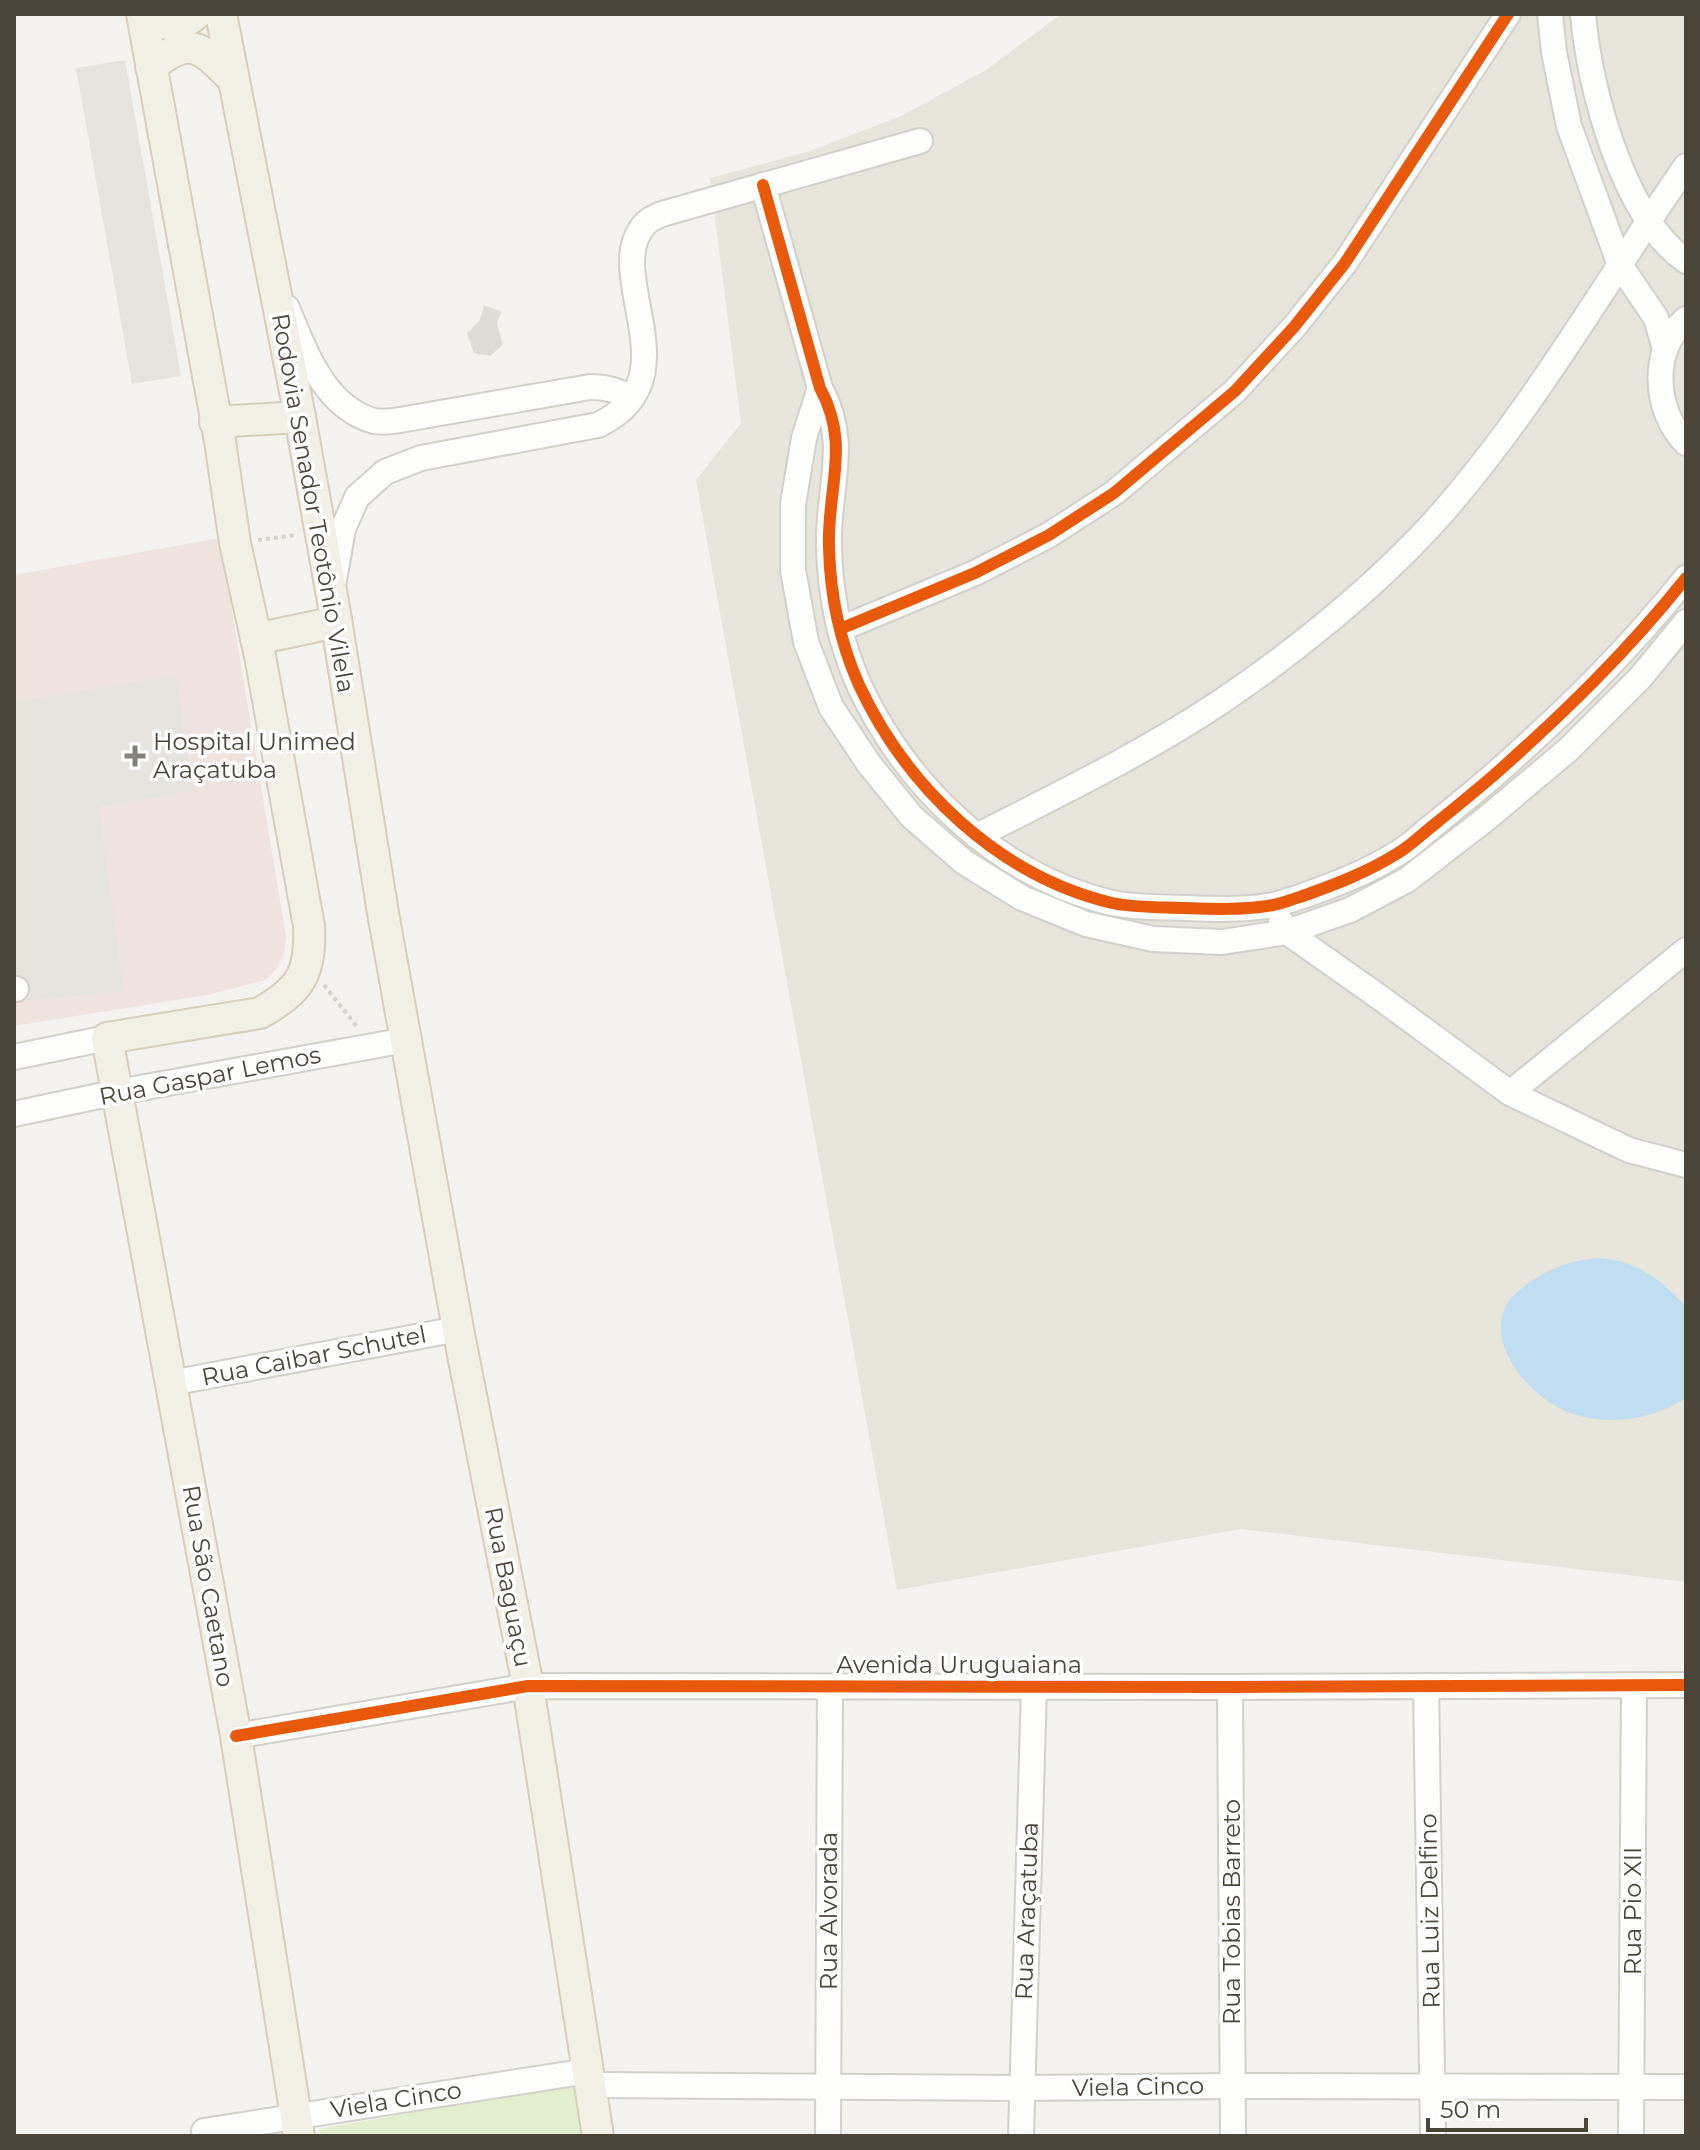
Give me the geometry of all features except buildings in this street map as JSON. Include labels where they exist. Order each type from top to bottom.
[{"type":"main road","points":[[107,1038],[260,1013],[282,1001],[296,985],[307,964],[310,944],[286,795],[235,543],[142,14]]},
{"type":"main road","points":[[149,14],[173,26],[185,23],[196,14]]},
{"type":"main road","name":"Rodovia Senador Teotônio Vilela","points":[[221,14],[300,417],[406,1040]]},
{"type":"main road","points":[[151,67],[175,50],[191,48],[207,53],[232,78]]},
{"type":"main road","points":[[215,422],[300,417]]},
{"type":"main road","points":[[256,639],[334,608]]},
{"type":"main road","name":"Rua São Caetano","points":[[107,1038],[236,1736],[297,2126]]},
{"type":"main road","name":"Rua Baguaçu","points":[[406,1040],[458,1329],[528,1686],[598,2136]]},
{"type":"street","points":[[840,629],[975,573],[1049,535],[1114,493],[1235,391],[1294,327],[1345,263],[1508,14]]},
{"type":"street","points":[[1550,14],[1554,52],[1569,126],[1620,265],[1656,318],[1665,349]]},
{"type":"street","points":[[1583,14],[1595,91],[1610,140],[1630,188],[1648,220],[1686,261]]},
{"type":"street","points":[[334,608],[343,529],[357,497],[385,472],[421,458],[598,425],[624,409],[641,381],[645,365],[633,254],[636,239],[646,223],[662,214],[920,141]]},
{"type":"street","points":[[977,836],[1131,755],[1216,705],[1293,649],[1366,589],[1433,523],[1495,446],[1686,166]]},
{"type":"street","points":[[763,185],[820,388],[832,412],[837,439],[830,501],[832,578],[840,629],[858,682],[880,726],[907,767],[940,804],[977,836],[1019,865],[1065,887],[1113,903],[1218,910],[1271,906],[1359,875],[1400,852],[1473,794],[1547,728],[1612,665],[1686,578]]},
{"type":"street","points":[[270,268],[304,348],[328,390],[349,409],[376,421],[400,420],[590,387],[617,390],[631,398]]},
{"type":"street","points":[[1686,319],[1665,349],[1660,378],[1664,408],[1686,443]]},
{"type":"street","points":[[820,388],[804,438],[793,504],[795,584],[806,642],[831,707],[869,764],[912,817],[964,862],[1022,898],[1086,924],[1153,939],[1222,942],[1287,932],[1350,910],[1407,880],[1568,750],[1640,678],[1686,622]]},
{"type":"street","points":[[795,584],[832,578]]},
{"type":"street","points":[[901,803],[923,785]]},
{"type":"street","points":[[1271,906],[1287,932],[1510,1093],[1629,1150],[1686,1165]]},
{"type":"street","points":[[1510,1093],[1686,950]]},
{"type":"street","points":[[14,1057],[107,1038]]},
{"type":"street","name":"Rua Gaspar Lemos","points":[[14,1114],[406,1040]]},
{"type":"street","name":"Rua Caibar Schutel","points":[[171,1383],[458,1329]]},
{"type":"street","name":"Avenida Uruguaiana","points":[[236,1736],[528,1686],[1686,1685]]},
{"type":"street","name":"Rua Araçatuba","points":[[1021,2136],[1034,1686]]},
{"type":"street","name":"Rua Luiz Delfino","points":[[1426,1686],[1433,2136]]},
{"type":"street","name":"Rua Pio XII","points":[[1631,2136],[1634,1686]]},
{"type":"street","name":"Rua Alvorada","points":[[828,2136],[830,1687]]},
{"type":"street","name":"Rua Tobias Barreto","points":[[1230,1687],[1233,2136]]},
{"type":"street","name":"Viela Cinco","points":[[204,2131],[297,2126],[589,2078],[829,2086],[1021,2088],[1686,2087]]},
{"type":"path","points":[[235,543],[320,532]]},
{"type":"path","points":[[307,964],[372,1045]]},
{"type":"shaded area","points":[[1061,14],[1686,14],[1686,1582],[1241,1529],[897,1590],[696,480],[741,423],[710,178],[810,151],[901,116],[986,70]]},
{"type":"shaded area","points":[[125,60],[181,376],[132,384],[76,68]]},
{"type":"shaded area","name":"Hospital Unimed Araçatuba","points":[[220,538],[286,937],[284,953],[277,968],[266,980],[207,995],[14,1026],[14,575]]},
{"type":"shaded area","points":[[176,675],[193,791],[99,807],[124,991],[14,1002],[14,702]]},
{"type":"green space","points":[[581,2083],[589,2136],[321,2136],[319,2129]]},
{"type":"water","points":[[1601,1258],[1638,1268],[1668,1289],[1686,1307],[1686,1398],[1658,1412],[1613,1420],[1568,1412],[1541,1396],[1527,1383],[1507,1354],[1501,1322],[1512,1297],[1553,1269],[1572,1262]]},
{"type":"cycle path","points":[[840,629],[975,573],[1049,535],[1114,493],[1235,391],[1294,327],[1345,263],[1508,14]]},
{"type":"cycle path","points":[[763,185],[834,428],[836,448],[829,525],[831,582],[841,635],[852,669],[879,723],[930,792],[995,849],[1032,872],[1071,890],[1130,906],[1247,908],[1275,905],[1300,897],[1375,866],[1411,844],[1545,729],[1618,657],[1686,578]]},
{"type":"cycle path","points":[[236,1736],[528,1686],[1686,1685]]},
{"type":"place","name":"Hospital Unimed Araçatuba","points":[[135,756]]}]
